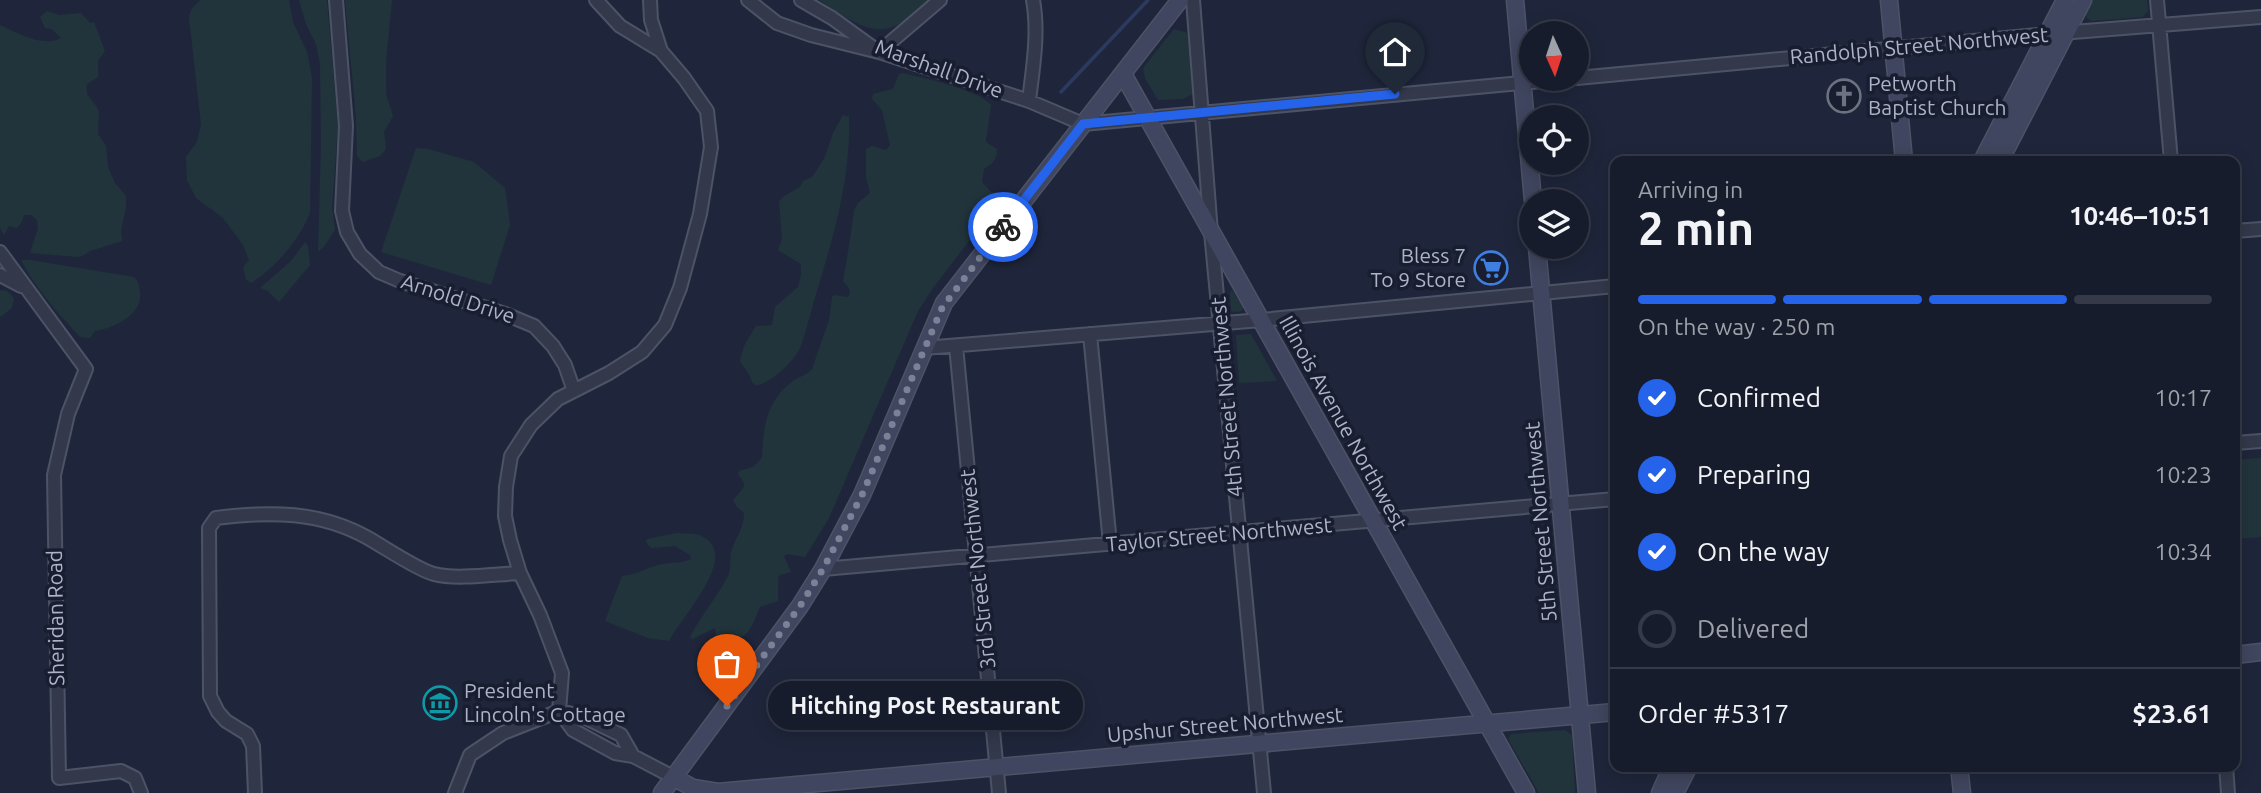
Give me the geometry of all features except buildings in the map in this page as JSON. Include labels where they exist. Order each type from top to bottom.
[{"type":"street","name":"Arnold Drive","points":[[336,0],[346,126],[342,211],[347,232],[360,254],[380,272],[400,281],[505,314],[534,326],[553,346],[565,365],[574,391]]},
{"type":"street","points":[[596,0],[620,26],[661,51],[684,78],[707,111],[711,147],[699,214],[680,288],[665,325],[642,352],[558,399],[531,425],[510,456],[505,516],[520,573],[540,615],[562,673],[559,711],[573,730],[615,753],[633,756],[675,778]]},
{"type":"street","points":[[650,0],[651,20],[661,51]]},
{"type":"street","points":[[748,0],[777,23],[811,35],[879,52],[940,0]]},
{"type":"street","name":"Marshall Drive","points":[[802,0],[879,52],[1029,101],[1083,124]]},
{"type":"street","points":[[1029,101],[1036,16],[1033,0]]},
{"type":"street","points":[[662,793],[800,606],[823,569],[862,495],[939,313],[950,294],[1180,0]]},
{"type":"street","name":"4th Street Northwest","points":[[1193,0],[1211,232],[1264,793]]},
{"type":"street","points":[[1515,0],[1519,47]]},
{"type":"street","points":[[1889,0],[1904,156]]},
{"type":"street","points":[[1985,156],[2065,0]]},
{"type":"street","points":[[2003,156],[2083,0]]},
{"type":"street","points":[[2157,0],[2171,156]]},
{"type":"street","name":"Randolph Street Northwest","points":[[1589,77],[2261,17]]},
{"type":"street","name":"Illinois Avenue Northwest","points":[[1123,74],[1525,793]]},
{"type":"street","points":[[1083,124],[1519,83]]},
{"type":"street","points":[[1523,91],[1532,189]]},
{"type":"street","points":[[2240,231],[2261,229]]},
{"type":"street","points":[[0,252],[28,290]]},
{"type":"street","name":"5th Street Northwest","points":[[1538,259],[1587,793]]},
{"type":"street","points":[[0,275],[28,290]]},
{"type":"street","points":[[925,348],[1261,320],[1610,286]]},
{"type":"street","name":"Sheridan Road","points":[[28,290],[86,369],[68,414],[54,475],[59,778],[121,771],[135,778],[141,793]]},
{"type":"street","points":[[1090,334],[1110,544]]},
{"type":"street","name":"3rd Street Northwest","points":[[956,346],[999,793]]},
{"type":"street","points":[[2240,443],[2261,441]]},
{"type":"street","name":"Taylor Street Northwest","points":[[823,569],[1610,499]]},
{"type":"street","points":[[255,793],[253,746],[247,734],[226,721],[218,712],[210,696],[209,528],[216,518],[302,515],[334,522],[361,534],[432,574],[520,573]]},
{"type":"street","points":[[2240,654],[2261,652]]},
{"type":"street","points":[[454,793],[470,755],[503,733],[559,711],[582,716],[621,735],[633,756]]},
{"type":"street","name":"Upshur Street Northwest","points":[[675,778],[703,791],[732,792],[1610,712]]},
{"type":"street","points":[[1660,793],[1669,772]]},
{"type":"street","points":[[1675,793],[1686,772]]},
{"type":"street","points":[[1960,772],[1962,793]]},
{"type":"street","points":[[2226,772],[2228,793]]},
{"type":"shaded area","points":[[200,0],[289,0],[293,22],[307,52],[312,77],[310,213],[286,252],[251,283],[246,279],[243,267],[249,260],[243,245],[223,218],[196,198],[187,180],[186,157],[197,142],[201,124],[189,17],[191,10]]},
{"type":"shaded area","points":[[299,0],[327,0],[338,127],[332,207],[335,230],[318,252],[320,64],[316,44],[306,24]]},
{"type":"shaded area","points":[[345,0],[392,0],[386,61],[386,94],[393,116],[384,132],[386,149],[380,156],[363,162],[357,156]]},
{"type":"shaded area","points":[[819,0],[932,0],[905,21],[885,29],[875,29],[855,22]]},
{"type":"shaded area","points":[[2092,0],[2147,0],[2148,11],[2142,17],[2092,21],[2086,14]]},
{"type":"shaded area","points":[[47,11],[59,15],[81,13],[90,23],[94,22],[105,51],[98,61],[98,77],[87,84],[87,93],[99,111],[98,134],[106,146],[108,167],[115,183],[126,196],[122,241],[78,257],[30,253],[38,228],[37,220],[31,215],[24,215],[17,228],[9,226],[4,235],[0,228],[0,25],[30,38],[54,41],[61,38],[52,29],[45,28],[40,17]]},
{"type":"shaded area","points":[[1174,29],[1187,33],[1193,94],[1183,99],[1158,100],[1145,78],[1143,68]]},
{"type":"shaded area","points":[[899,74],[963,89],[991,105],[986,140],[997,149],[997,153],[994,161],[984,169],[982,182],[991,192],[999,193],[1002,198],[918,311],[829,518],[805,557],[787,554],[784,556],[791,572],[778,578],[778,601],[760,607],[744,636],[732,639],[724,637],[717,641],[715,628],[692,639],[690,637],[694,629],[728,576],[731,552],[742,527],[744,513],[733,500],[744,487],[739,471],[753,467],[762,458],[765,426],[771,406],[784,389],[812,369],[829,320],[832,297],[847,297],[850,294],[843,281],[854,211],[858,203],[870,193],[866,177],[866,149],[872,146],[886,150],[890,145],[882,110],[872,99],[873,94],[893,89]]},
{"type":"shaded area","points":[[843,115],[849,117],[849,139],[840,205],[800,348],[787,366],[756,386],[740,361],[744,346],[756,326],[772,325],[775,307],[798,287],[801,275],[801,264],[778,250],[782,239],[779,201],[812,177],[824,159]]},
{"type":"shaded area","points":[[416,148],[474,162],[505,188],[510,225],[491,285],[381,252]]},
{"type":"shaded area","points":[[305,242],[310,265],[279,302],[268,291],[260,288],[291,261]]},
{"type":"shaded area","points":[[21,260],[134,277],[140,293],[138,305],[129,317],[122,321],[95,331],[90,338],[80,337],[40,291]]},
{"type":"shaded area","points":[[1232,290],[1243,307],[1242,311],[1231,311]]},
{"type":"shaded area","points":[[0,291],[14,298],[12,308],[0,317]]},
{"type":"shaded area","points":[[1251,334],[1277,381],[1239,383],[1236,335]]},
{"type":"shaded area","points":[[2261,458],[2261,537],[2240,539],[2240,460]]},
{"type":"shaded area","points":[[677,533],[699,535],[711,544],[715,556],[705,586],[669,641],[648,638],[605,621],[622,576],[691,559],[690,555],[675,546],[651,548],[646,542],[647,539]]},
{"type":"shaded area","points":[[1565,730],[1572,735],[1575,793],[1539,793],[1508,739],[1511,734]]},
{"type":"waterway","points":[[1061,92],[1148,0]]},
{"type":"way so far","points":[[727,706],[800,606],[823,569],[862,495],[942,308],[1003,227]]},
{"type":"place","name":"Petworth Baptist Church","points":[[1844,96]]},
{"type":"place","name":"Bless 7 To 9 Store","points":[[1491,268]]},
{"type":"place","name":"President Lincoln's Cottage","points":[[440,703]]},
{"type":"place","name":"Hitching Post Restaurant","points":[[727,706]]},
{"type":"route","points":[[1003,227],[1083,124],[1395,94]]}]
